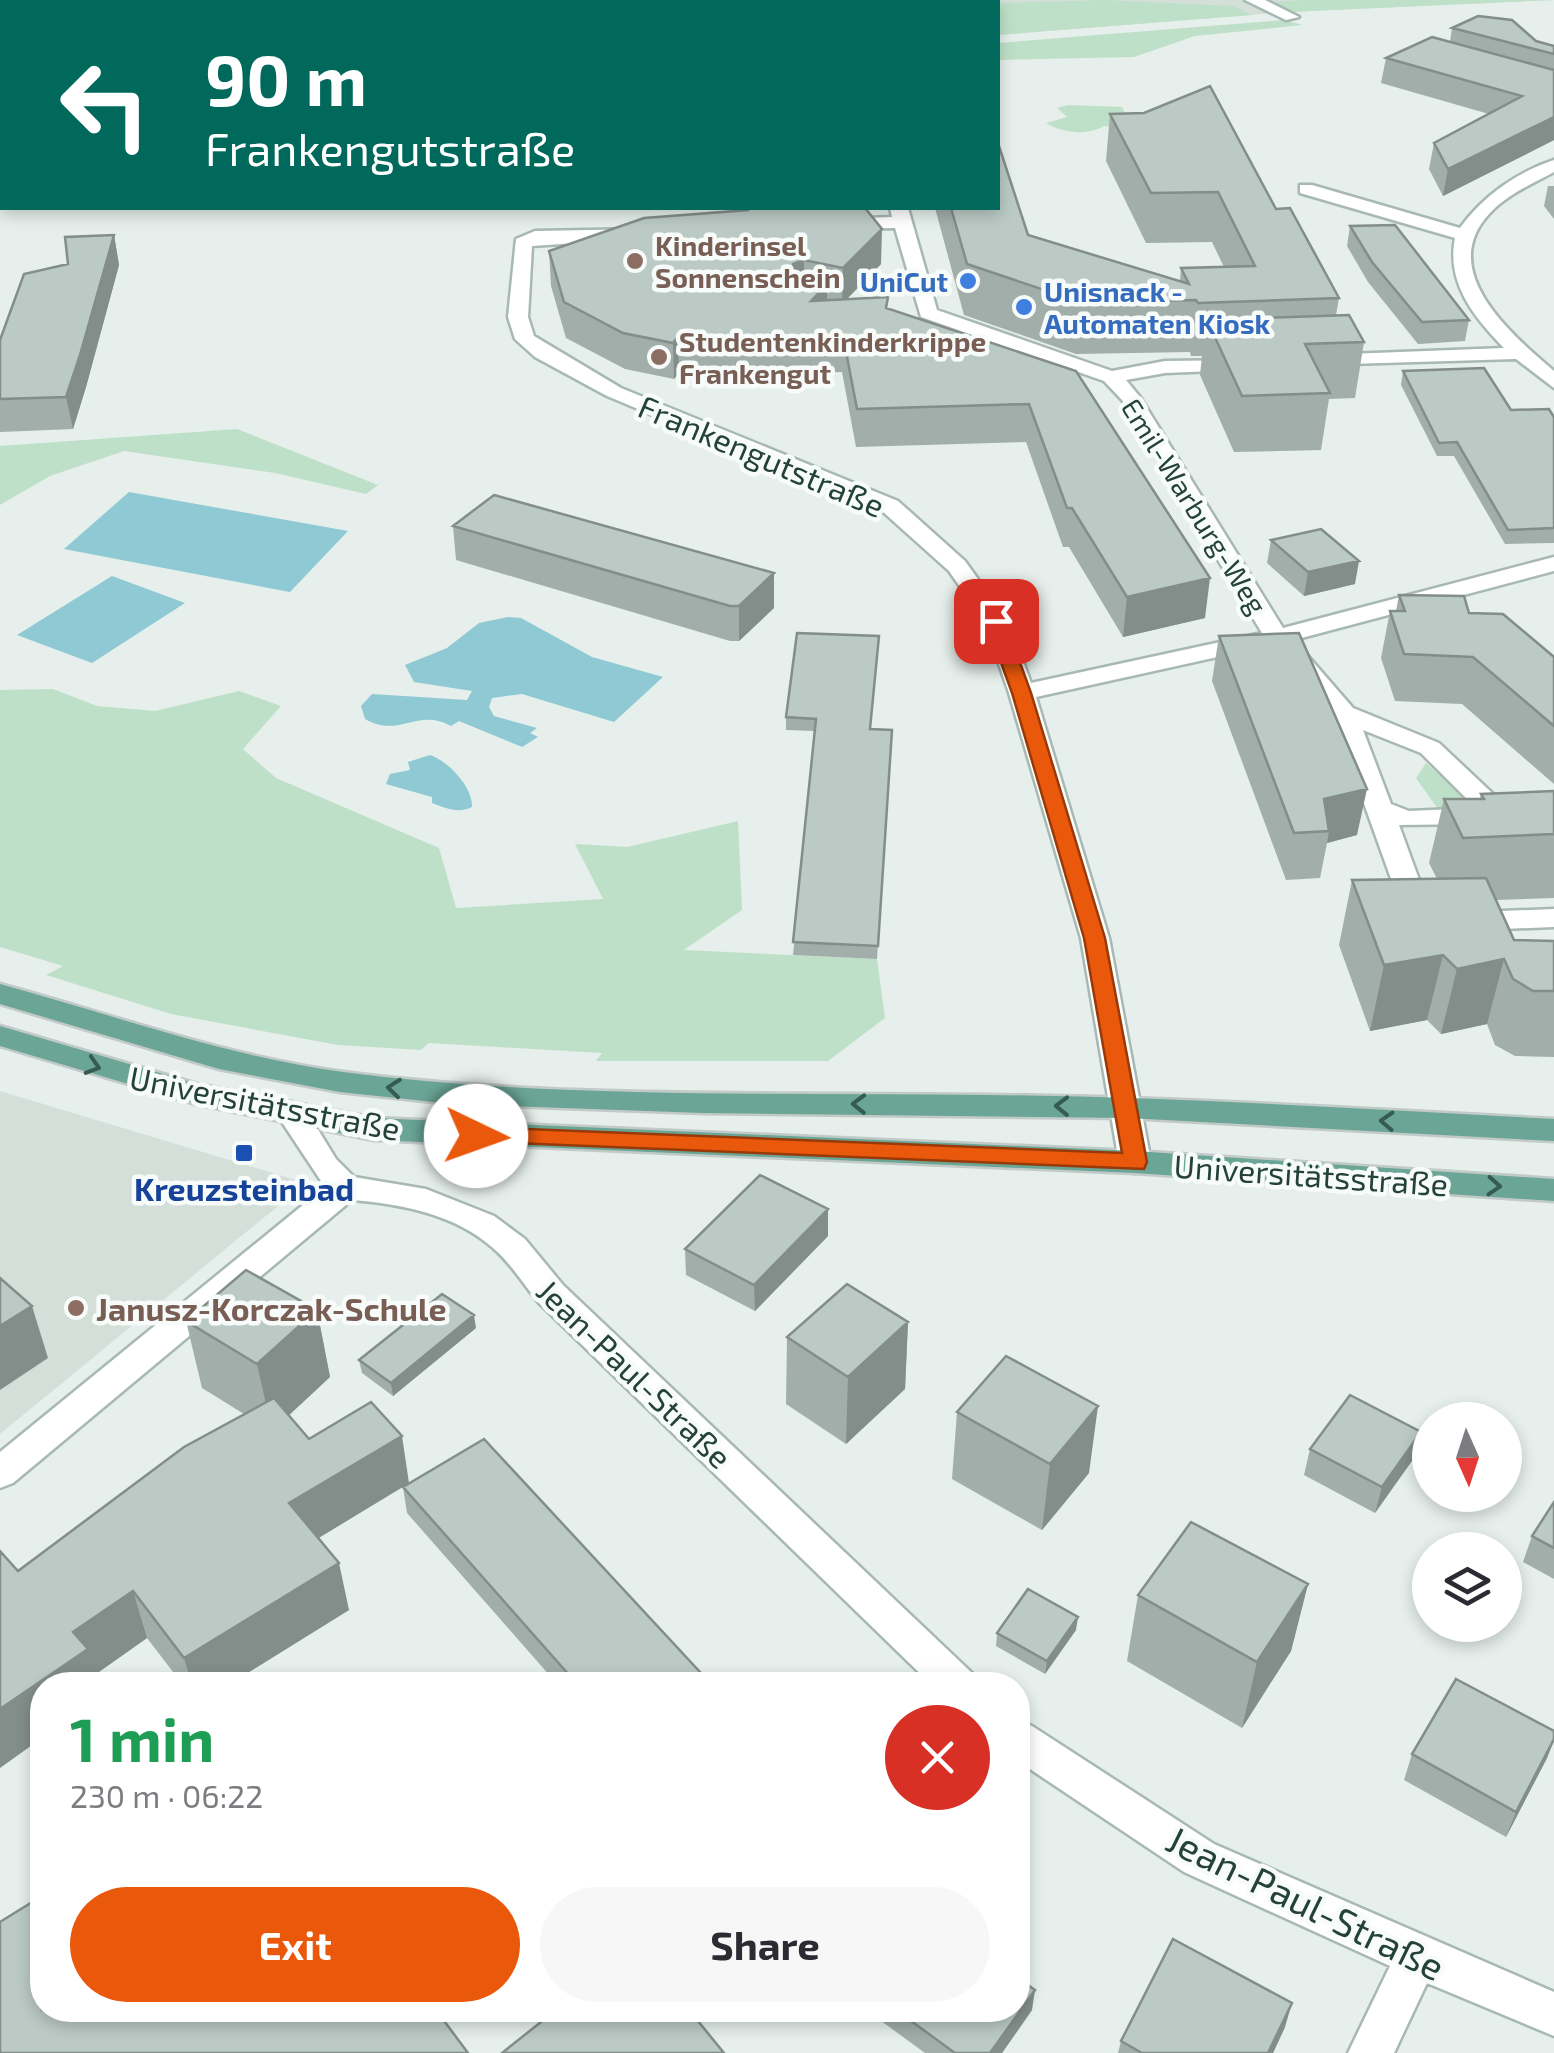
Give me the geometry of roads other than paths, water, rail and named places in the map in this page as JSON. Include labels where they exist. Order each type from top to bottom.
[{"type":"main road","name":"Universitätsstraße","points":[[0,994],[219,1059],[340,1082],[452,1094],[703,1102],[1128,1107],[1554,1130]]},
{"type":"main road","name":"Universitätsstraße","points":[[0,1036],[196,1094],[374,1129],[1135,1162],[1554,1190]]},
{"type":"street","points":[[1252,0],[1291,17]]},
{"type":"street","points":[[1554,165],[1482,210],[1462,235],[1458,261],[1472,296],[1490,323],[1554,382]]},
{"type":"street","points":[[1306,189],[1462,235]]},
{"type":"street","points":[[812,224],[901,215]]},
{"type":"street","name":"Emil-Warburg-Weg","points":[[901,215],[918,313],[1110,378],[1130,397],[1277,637],[1308,667],[1344,713],[1420,923],[1477,921]]},
{"type":"street","name":"Frankengutstraße","points":[[651,232],[535,237],[523,242],[518,317],[525,338],[553,359],[614,392],[890,506],[957,566],[996,621],[1022,693],[1094,938],[1128,1107],[1135,1162]]},
{"type":"street","points":[[1300,362],[1520,353]]},
{"type":"street","name":"Emil-Warburg-Weg","points":[[1110,378],[1165,367],[1262,364]]},
{"type":"street","name":"Emil-Warburg-Weg","points":[[1022,693],[1277,637],[1554,564]]},
{"type":"street","name":"Emil-Warburg-Weg","points":[[1344,713],[1430,748],[1500,816]]},
{"type":"street","points":[[1378,808],[1406,818],[1500,816],[1554,820]]},
{"type":"street","points":[[1494,955],[1477,921],[1554,918]]},
{"type":"street","points":[[0,1472],[345,1188],[325,1167],[292,1113]]},
{"type":"street","name":"Jean-Paul-Straße","points":[[345,1188],[391,1190],[430,1200],[502,1236],[551,1294],[944,1672]]},
{"type":"street","name":"Jean-Paul-Straße","points":[[1030,1747],[1199,1858],[1554,2014]]},
{"type":"street","points":[[1370,2053],[1417,1957]]},
{"type":"water","points":[[129,492],[348,531],[290,592],[64,549]]},
{"type":"water","points":[[112,576],[185,603],[92,663],[17,635]]},
{"type":"water","points":[[521,618],[592,657],[663,677],[614,722],[522,694],[492,698],[489,707],[494,716],[537,728],[530,733],[538,737],[522,747],[459,721],[451,726],[428,720],[388,726],[365,719],[361,706],[372,694],[467,700],[472,691],[414,682],[405,665],[447,648],[479,623]]},
{"type":"water","points":[[430,755],[458,776],[472,807],[447,808],[432,803],[432,797],[386,784],[390,774],[410,770],[408,762]]},
{"type":"place","name":"Kinderinsel Sonnenschein","points":[[635,261]]},
{"type":"place","name":"UniCut","points":[[968,281]]},
{"type":"place","name":"Unisnack - Automaten Kiosk","points":[[1024,307]]},
{"type":"place","name":"Studentenkinderkrippe Frankengut","points":[[659,357]]},
{"type":"place","name":"Kreuzsteinbad","points":[[244,1153]]},
{"type":"place","name":"Janusz-Korczak-Schule","points":[[76,1308]]}]
